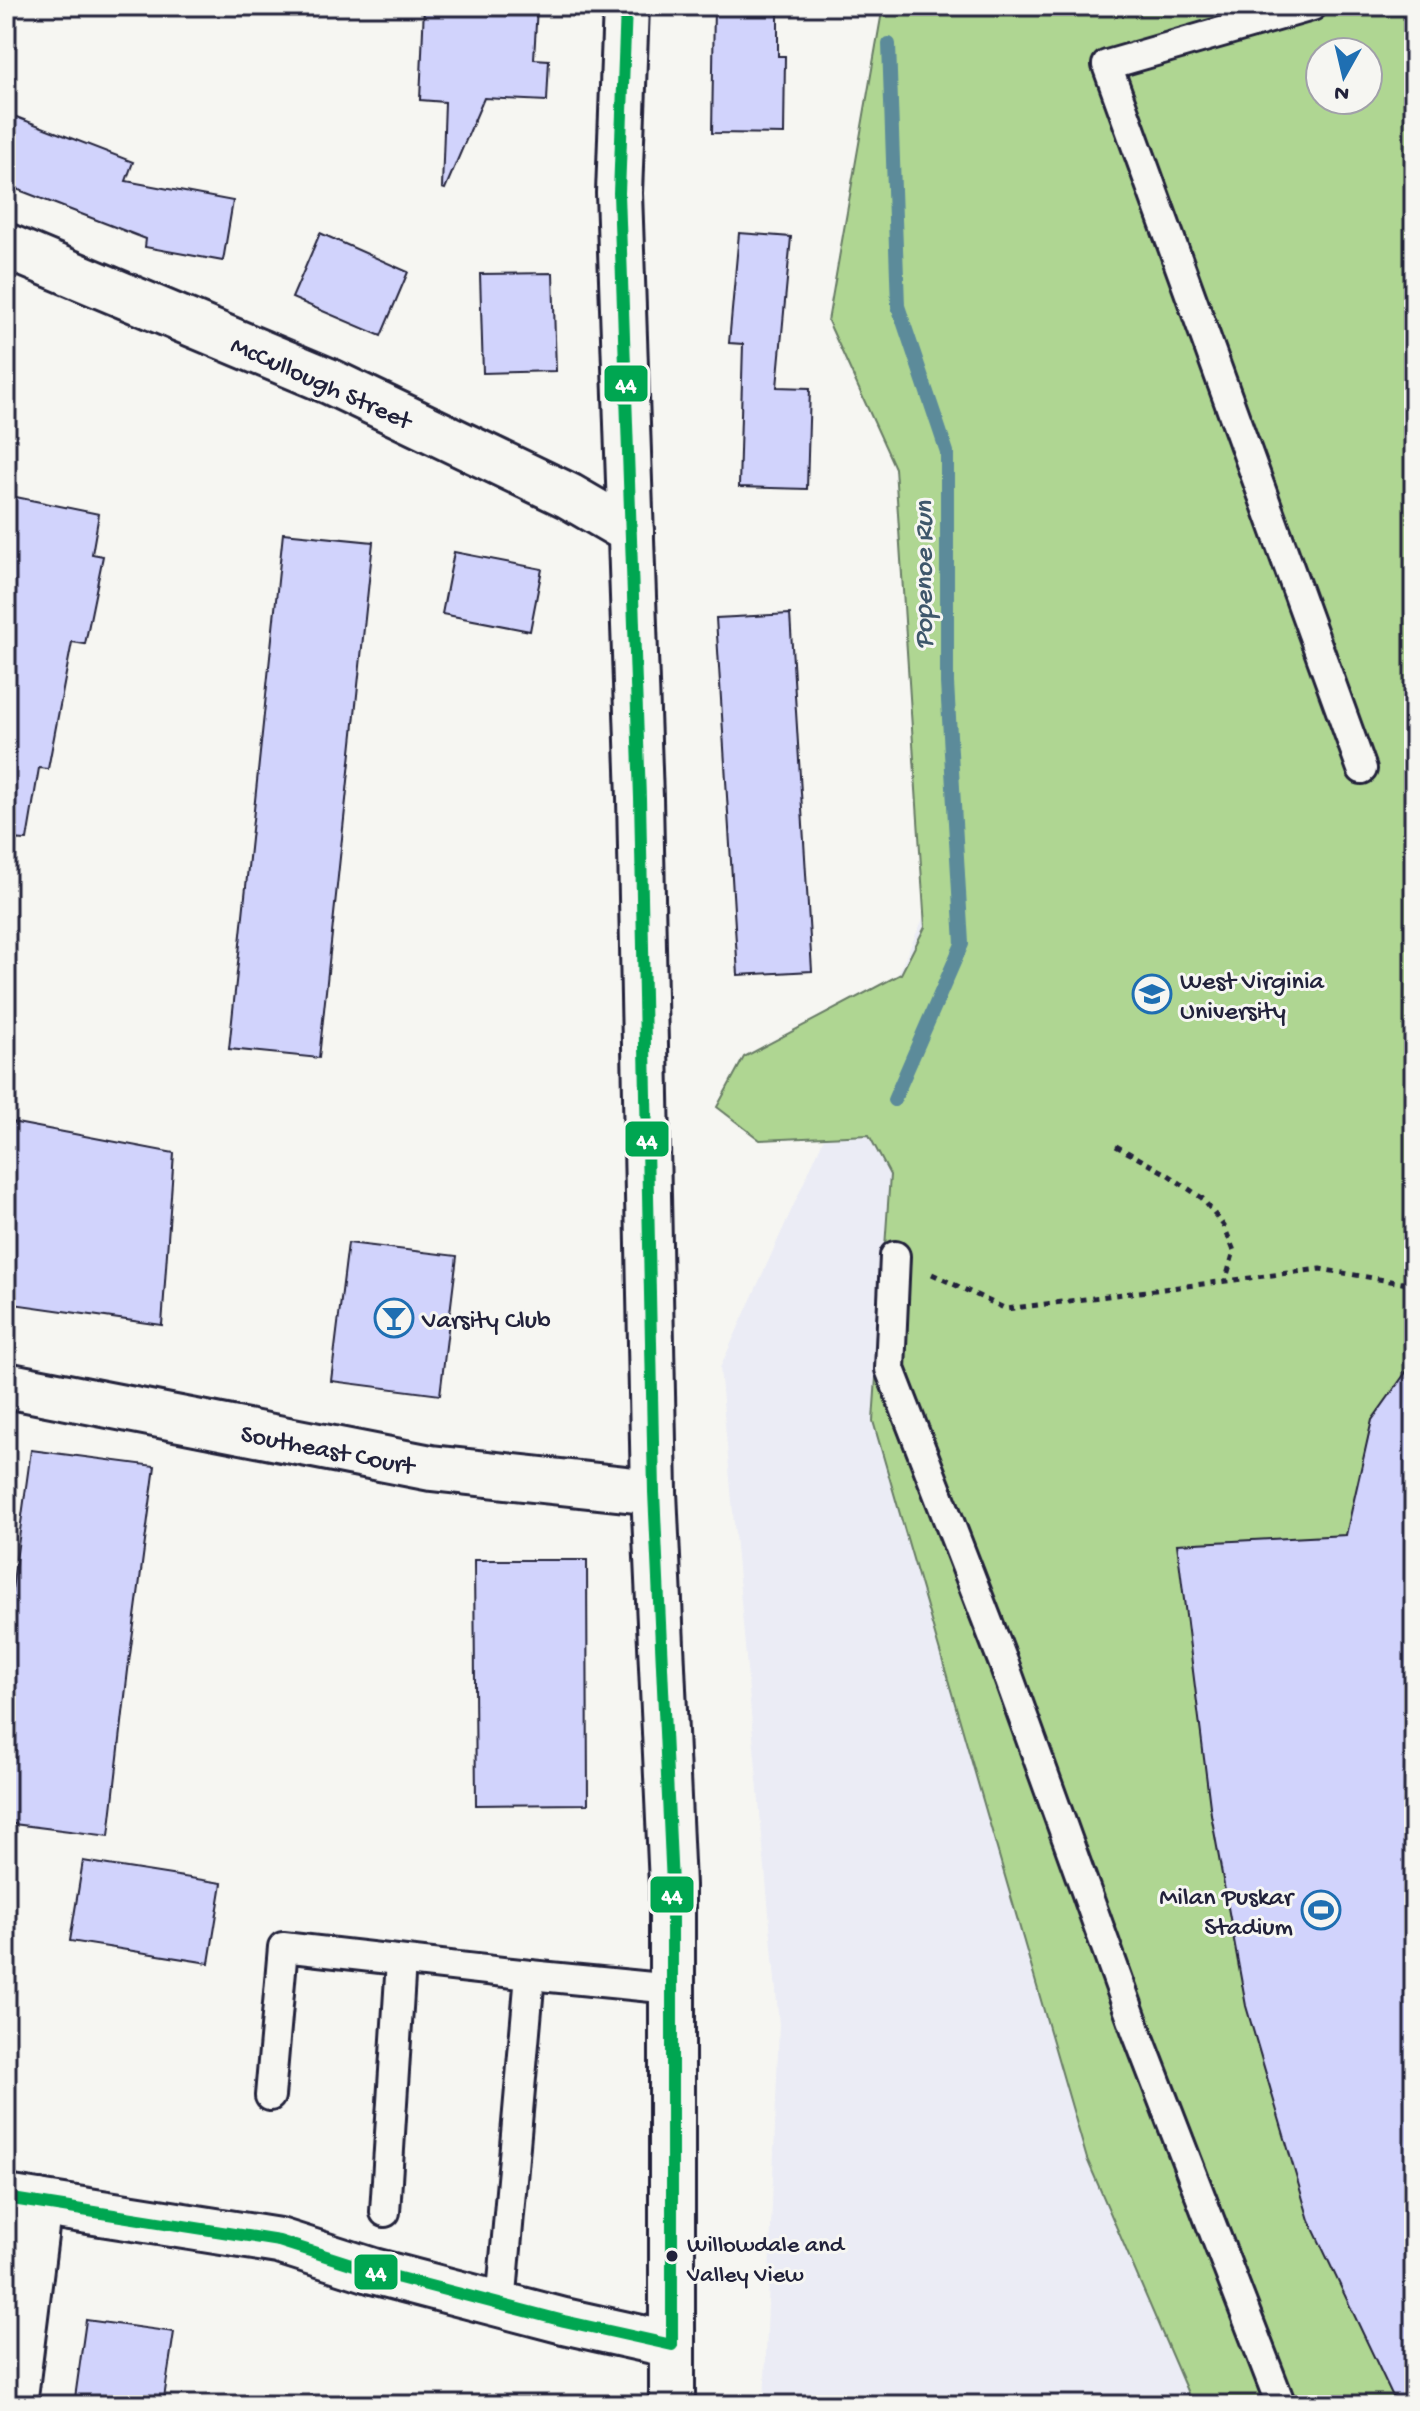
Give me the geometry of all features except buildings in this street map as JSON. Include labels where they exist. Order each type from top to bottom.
[{"type":"street","points":[[626,6],[619,193],[640,798],[654,1492],[672,1885],[672,2405]]},
{"type":"street","name":"McCullough Street","points":[[6,246],[331,382],[569,496],[631,532]]},
{"type":"street","name":"Southeast Court","points":[[6,1385],[431,1468],[654,1492]]},
{"type":"street","points":[[14,2405],[23,2201],[279,2241],[373,2271],[501,2305],[672,2345]]},
{"type":"lane","points":[[1312,6],[1258,14],[1107,65],[1362,769]]},
{"type":"lane","points":[[895,1256],[890,1369],[1004,1664],[1136,2030],[1281,2405]]},
{"type":"lane","points":[[270,2096],[283,1947],[672,1989]]},
{"type":"lane","points":[[385,2212],[401,1961]]},
{"type":"lane","points":[[501,2305],[530,1975]]},
{"type":"path","points":[[1116,1146],[1167,1174],[1202,1198],[1224,1226],[1234,1251],[1225,1282]]},
{"type":"path","points":[[895,1256],[1006,1309],[1320,1269],[1414,1285]]},
{"type":"shaded area","name":"West Virginia University","points":[[1414,6],[1414,2405],[764,2405],[779,2025],[720,1368],[1058,620],[984,88]]},
{"type":"green space","name":"West Virginia University","points":[[883,6],[1414,6],[1414,2405],[1193,2405],[1087,2159],[873,1421],[890,1175],[869,1135],[760,1140],[717,1107],[744,1057],[901,974],[925,927],[895,468],[828,321]]},
{"type":"waterway","name":"Popenoe Run","points":[[889,44],[898,306],[947,452],[947,683],[962,944],[894,1100]]},
{"type":"transit line","name":"44","points":[[6,2198],[279,2241],[373,2271],[564,2321],[672,2345],[672,1885],[654,1492],[640,798],[619,193],[626,6]]},
{"type":"place","name":"West Virginia University","points":[[1152,994]]},
{"type":"place","name":"Varsity Club","points":[[394,1318]]},
{"type":"place","name":"Milan Puskar Stadium","points":[[1321,1910]]},
{"type":"place","name":"Willowdale and Valley View","points":[[672,2256]]}]
